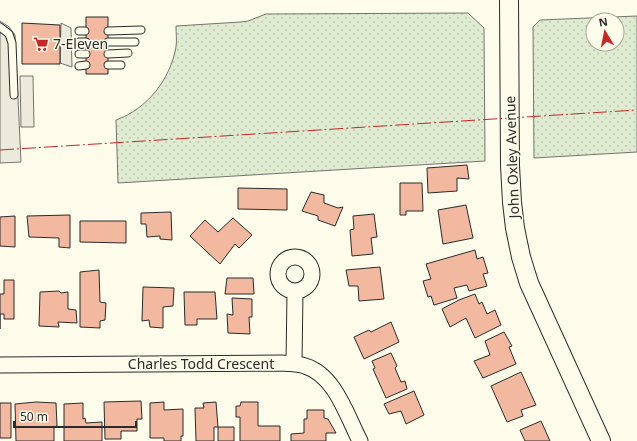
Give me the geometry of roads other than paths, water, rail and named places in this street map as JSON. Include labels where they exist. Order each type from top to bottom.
[{"type":"street","name":"John Oxley Avenue","points":[[509,0],[510,166],[515,228],[521,257],[529,283],[601,441]]},
{"type":"street","points":[[294,364],[295,291]]},
{"type":"street","name":"Charles Todd Crescent","points":[[0,365],[294,364],[306,366],[316,370],[332,385],[360,441]]},
{"type":"lane","points":[[0,27],[9,34],[12,43],[14,95]]},
{"type":"lane","points":[[108,31],[141,30]]},
{"type":"lane","points":[[108,42],[134,42]]},
{"type":"lane","points":[[108,54],[128,53]]},
{"type":"lane","points":[[108,65],[121,65]]},
{"type":"place","name":"7-Eleven","points":[[41,44]]}]
